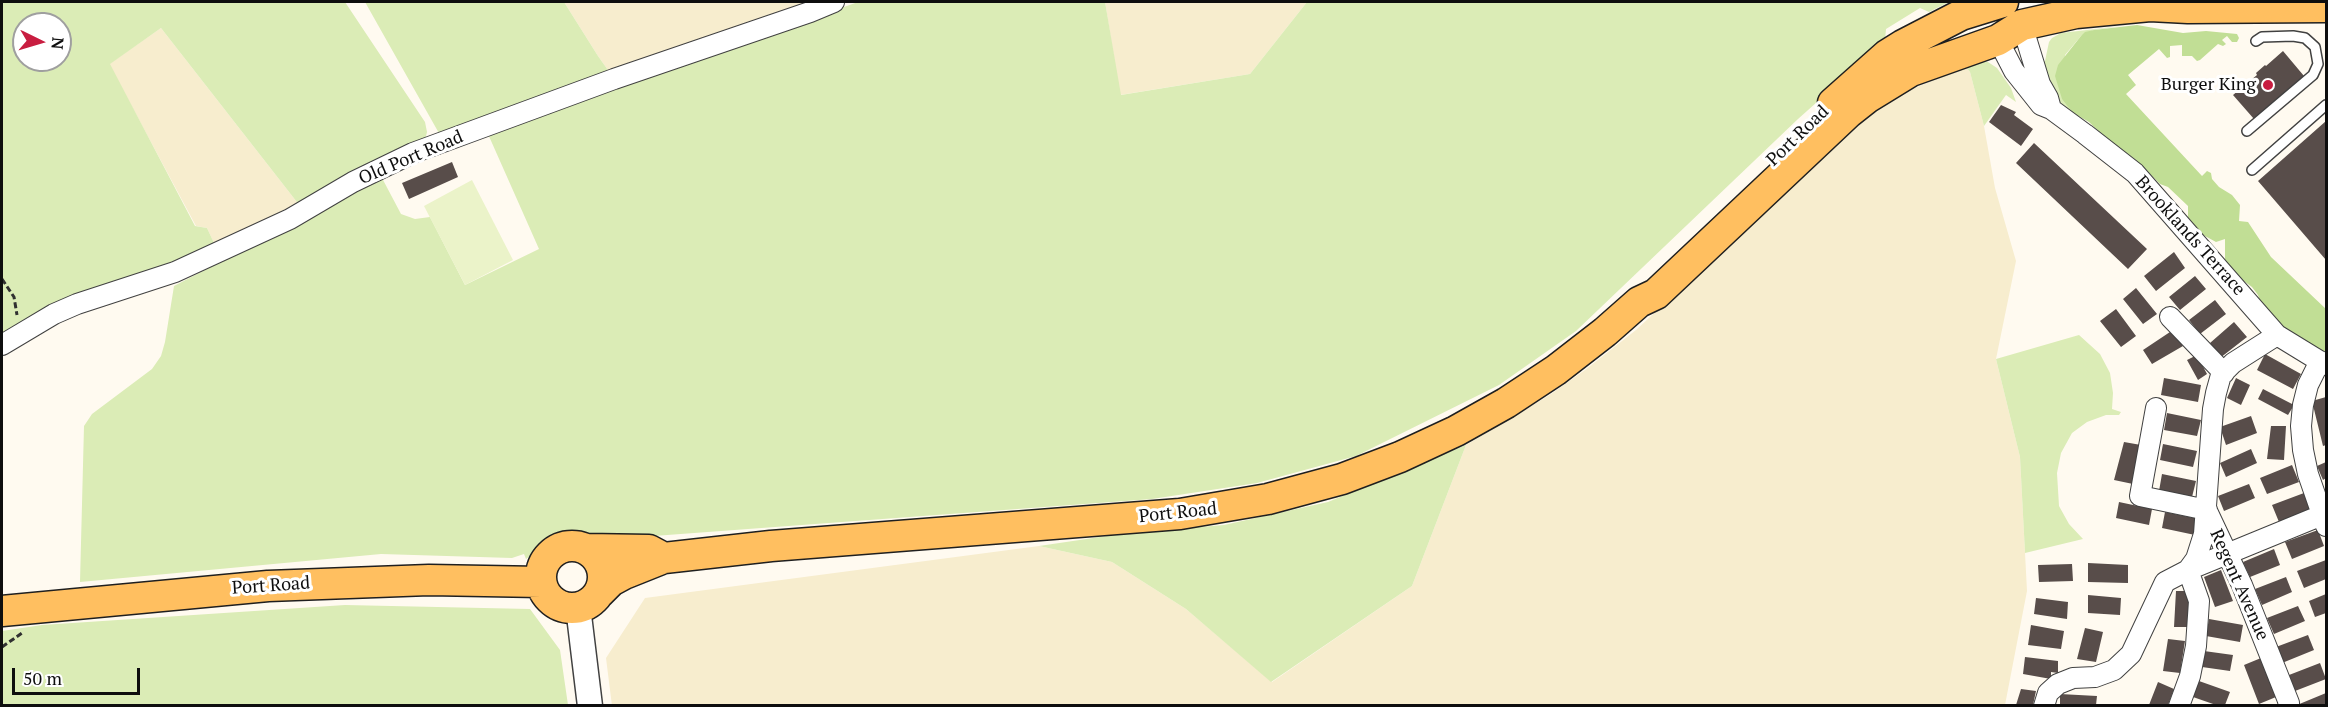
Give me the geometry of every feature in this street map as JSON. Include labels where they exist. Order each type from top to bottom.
[{"type":"main road","name":"Port Road","points":[[588,600],[611,581],[664,558],[783,545],[1180,514],[1277,497],[1371,469],[1456,431],[1506,403],[1556,370],[1639,302],[1656,294],[1812,146],[1867,98],[2000,13],[2076,13],[2139,7],[2315,11]]},
{"type":"main road","points":[[576,546],[594,555],[603,573],[588,600],[565,607],[556,604],[544,591],[541,582],[544,563],[558,549],[576,546]]},
{"type":"main road","name":"Port Road","points":[[586,549],[649,550],[664,558]]},
{"type":"main road","name":"Port Road","points":[[2,611],[268,586],[429,580],[541,582]]},
{"type":"street","name":"Old Port Road","points":[[9,340],[54,314],[77,304],[133,287],[210,257],[290,219],[353,182],[413,153],[834,2]]},
{"type":"street","name":"Brooklands Terrace","points":[[2000,13],[2040,84],[2051,109]]},
{"type":"street","name":"Brooklands Terrace","points":[[2000,13],[2014,71],[2031,95],[2041,105],[2051,109],[2135,173],[2277,335],[2323,363]]},
{"type":"street","points":[[2170,317],[2224,372]]},
{"type":"street","points":[[2179,705],[2190,676],[2198,623],[2199,601],[2188,570],[2202,546],[2207,510],[2212,409],[2216,393],[2224,372],[2233,363],[2277,335]]},
{"type":"street","points":[[2044,705],[2048,693],[2058,684],[2073,678],[2095,677],[2114,670],[2131,654],[2165,582],[2226,554],[2324,521],[2302,450],[2301,426],[2308,385],[2323,363]]},
{"type":"street","name":"Regent Avenue","points":[[2156,408],[2140,496],[2207,510],[2242,585],[2289,705]]},
{"type":"street","points":[[588,600],[590,705]]},
{"type":"lane","points":[[2247,131],[2313,75],[2318,64],[2315,47],[2305,38],[2262,36],[2256,41]]},
{"type":"lane","points":[[2252,170],[2326,105]]},
{"type":"path","points":[[2,279],[14,297],[17,315],[9,340]]},
{"type":"path","points":[[2,647],[26,630]]},
{"type":"shaded area","points":[[564,2],[807,2],[610,73]]},
{"type":"shaded area","points":[[1105,2],[1307,2],[1250,74],[1120,95]]},
{"type":"shaded area","points":[[161,28],[300,206],[214,243],[207,228],[196,226],[109,64]]},
{"type":"shaded area","points":[[1966,67],[1970,72],[1984,126],[1995,188],[2016,261],[1996,359],[2020,457],[2027,591],[2005,705],[612,706],[606,658],[645,598],[1039,546],[1112,562],[1186,609],[1272,682],[1412,586],[1466,445],[1548,396],[1636,330],[1860,122],[1905,92]]},
{"type":"green space","points":[[2,2],[345,2],[425,122],[427,132],[425,140],[300,206],[161,28],[110,64],[195,226],[207,228],[214,243],[207,252],[2,337]]},
{"type":"green space","points":[[365,2],[564,2],[610,73],[440,135]]},
{"type":"green space","points":[[858,2],[1105,2],[1121,95],[1250,74],[1307,2],[1949,2],[1929,12],[1920,8],[1886,29],[1885,40],[1872,53],[1798,119],[1576,331],[1499,385],[1356,456],[1257,483],[1152,499],[600,540],[573,534],[556,538],[526,559],[524,554],[512,558],[381,554],[80,582],[84,426],[92,414],[152,369],[161,356],[174,286],[382,178],[401,214],[415,219],[430,217],[465,285],[539,249],[488,134]]},
{"type":"green space","points":[[2137,25],[2183,33],[2206,31],[2237,34],[2239,38],[2237,42],[2232,42],[2227,36],[2222,40],[2226,44],[2223,46],[2218,44],[2197,61],[2192,56],[2182,56],[2182,45],[2170,46],[2170,57],[2167,58],[2159,49],[2128,75],[2136,85],[2126,94],[2202,176],[2207,171],[2211,173],[2212,179],[2219,187],[2232,195],[2240,205],[2239,221],[2248,222],[2271,257],[2326,309],[2326,362],[2265,316],[2258,295],[2252,287],[2237,276],[2225,261],[2225,239],[2216,242],[2194,230],[2188,218],[2188,206],[2168,187],[2160,184],[2136,160],[2089,122],[2073,113],[2062,99],[2055,76],[2058,65],[2085,32]]},
{"type":"green space","points":[[2122,26],[2094,30],[2081,36],[2065,55],[2069,107],[2073,113],[2057,100],[2041,61],[2045,61],[2049,42],[2061,33]]},
{"type":"green space","points":[[1979,61],[1988,62],[1997,68],[2011,88],[2016,102],[2006,95],[1984,126],[1970,72],[1966,67]]},
{"type":"green space","points":[[472,180],[513,260],[465,285],[424,206]]},
{"type":"green space","points":[[2079,335],[2100,354],[2110,373],[2113,393],[2112,409],[2121,412],[2119,415],[2106,415],[2087,422],[2072,433],[2061,453],[2057,473],[2059,506],[2069,524],[2083,539],[2025,553],[2020,457],[1996,359]]},
{"type":"green space","points":[[1466,445],[1412,586],[1271,682],[1186,609],[1112,562],[1039,546],[1127,533],[1224,525],[1328,502]]},
{"type":"green space","points":[[345,605],[530,609],[560,650],[568,705],[2,705],[2,631],[42,625]]},
{"type":"building","name":"Burger King","points":[[2283,51],[2304,76],[2284,96],[2254,119],[2233,95]]},
{"type":"building","points":[[2001,105],[2016,112],[2014,115],[2033,129],[2021,146],[1989,122]]},
{"type":"building","points":[[2326,121],[2326,260],[2258,181]]},
{"type":"building","points":[[2034,143],[2147,249],[2128,269],[2016,163]]},
{"type":"building","points":[[452,162],[458,177],[409,199],[402,183]]},
{"type":"building","points":[[2174,252],[2185,268],[2156,291],[2144,276]]},
{"type":"building","points":[[2195,276],[2206,289],[2180,310],[2169,297]]},
{"type":"building","points":[[2136,288],[2157,314],[2143,324],[2123,299]]},
{"type":"building","points":[[2215,300],[2226,314],[2200,334],[2189,320]]},
{"type":"building","points":[[2116,309],[2136,336],[2121,347],[2100,321]]},
{"type":"building","points":[[2234,322],[2247,337],[2220,358],[2210,343]]},
{"type":"building","points":[[2173,330],[2183,346],[2152,364],[2143,350]]},
{"type":"building","points":[[2265,354],[2301,374],[2293,389],[2257,370]]},
{"type":"building","points":[[2197,355],[2207,374],[2198,380],[2187,360]]},
{"type":"building","points":[[2164,378],[2201,385],[2198,402],[2161,395]]},
{"type":"building","points":[[2236,378],[2250,385],[2241,405],[2227,398]]},
{"type":"building","points":[[2263,389],[2294,405],[2288,415],[2258,399]]},
{"type":"building","points":[[2326,397],[2326,445],[2323,446],[2312,401]]},
{"type":"building","points":[[2167,413],[2201,420],[2197,436],[2164,430]]},
{"type":"building","points":[[2251,416],[2257,433],[2226,445],[2220,427]]},
{"type":"building","points":[[2271,426],[2286,426],[2284,460],[2267,459]]},
{"type":"building","points":[[2124,442],[2141,445],[2133,484],[2114,480]]},
{"type":"building","points":[[2163,444],[2197,451],[2193,467],[2160,460]]},
{"type":"building","points":[[2251,449],[2257,463],[2226,477],[2220,463]]},
{"type":"building","points":[[2326,462],[2326,478],[2323,480],[2317,466]]},
{"type":"building","points":[[2292,465],[2299,482],[2267,494],[2260,478]]},
{"type":"building","points":[[2162,474],[2196,481],[2192,497],[2159,491]]},
{"type":"building","points":[[2249,484],[2255,498],[2224,511],[2218,496]]},
{"type":"building","points":[[2304,493],[2311,510],[2279,522],[2272,505]]},
{"type":"building","points":[[2119,502],[2152,509],[2149,525],[2116,518]]},
{"type":"building","points":[[2165,512],[2199,519],[2195,535],[2162,528]]},
{"type":"building","points":[[2318,530],[2324,546],[2292,559],[2285,542]]},
{"type":"building","points":[[2274,549],[2280,565],[2250,577],[2243,562]]},
{"type":"building","points":[[2326,560],[2326,579],[2304,588],[2297,571]]},
{"type":"building","points":[[2088,563],[2128,565],[2128,583],[2088,582]]},
{"type":"building","points":[[2072,564],[2073,581],[2039,582],[2038,565]]},
{"type":"building","points":[[2221,570],[2233,601],[2215,607],[2204,577]]},
{"type":"building","points":[[2286,577],[2292,592],[2262,605],[2255,589]]},
{"type":"building","points":[[2176,591],[2190,591],[2189,627],[2174,627]]},
{"type":"building","points":[[2326,594],[2326,613],[2315,617],[2309,601]]},
{"type":"building","points":[[2088,595],[2121,598],[2120,615],[2088,613]]},
{"type":"building","points":[[2036,598],[2068,602],[2067,619],[2034,614]]},
{"type":"building","points":[[2298,606],[2305,621],[2274,634],[2267,618]]},
{"type":"building","points":[[2209,619],[2243,625],[2240,642],[2206,636]]},
{"type":"building","points":[[2031,625],[2064,631],[2061,649],[2028,645]]},
{"type":"building","points":[[2085,628],[2103,632],[2096,662],[2077,659]]},
{"type":"building","points":[[2308,635],[2314,650],[2282,663],[2276,647]]},
{"type":"building","points":[[2168,639],[2185,641],[2180,673],[2163,671]]},
{"type":"building","points":[[2204,651],[2233,655],[2230,671],[2202,667]]},
{"type":"building","points":[[2025,657],[2058,661],[2058,673],[2051,672],[2051,679],[2023,674]]},
{"type":"building","points":[[2261,658],[2276,697],[2259,704],[2244,665]]},
{"type":"building","points":[[2320,663],[2326,679],[2295,691],[2289,675]]},
{"type":"building","points":[[2199,681],[2230,692],[2225,705],[2216,705],[2193,697]]},
{"type":"building","points":[[2158,682],[2174,689],[2168,705],[2149,705]]},
{"type":"building","points":[[2021,689],[2036,691],[2033,705],[2016,705]]},
{"type":"building","points":[[2326,693],[2326,705],[2297,705]]},
{"type":"building","points":[[2060,694],[2097,696],[2096,705],[2060,705]]},
{"type":"place","name":"Burger King","points":[[2268,85]]}]
